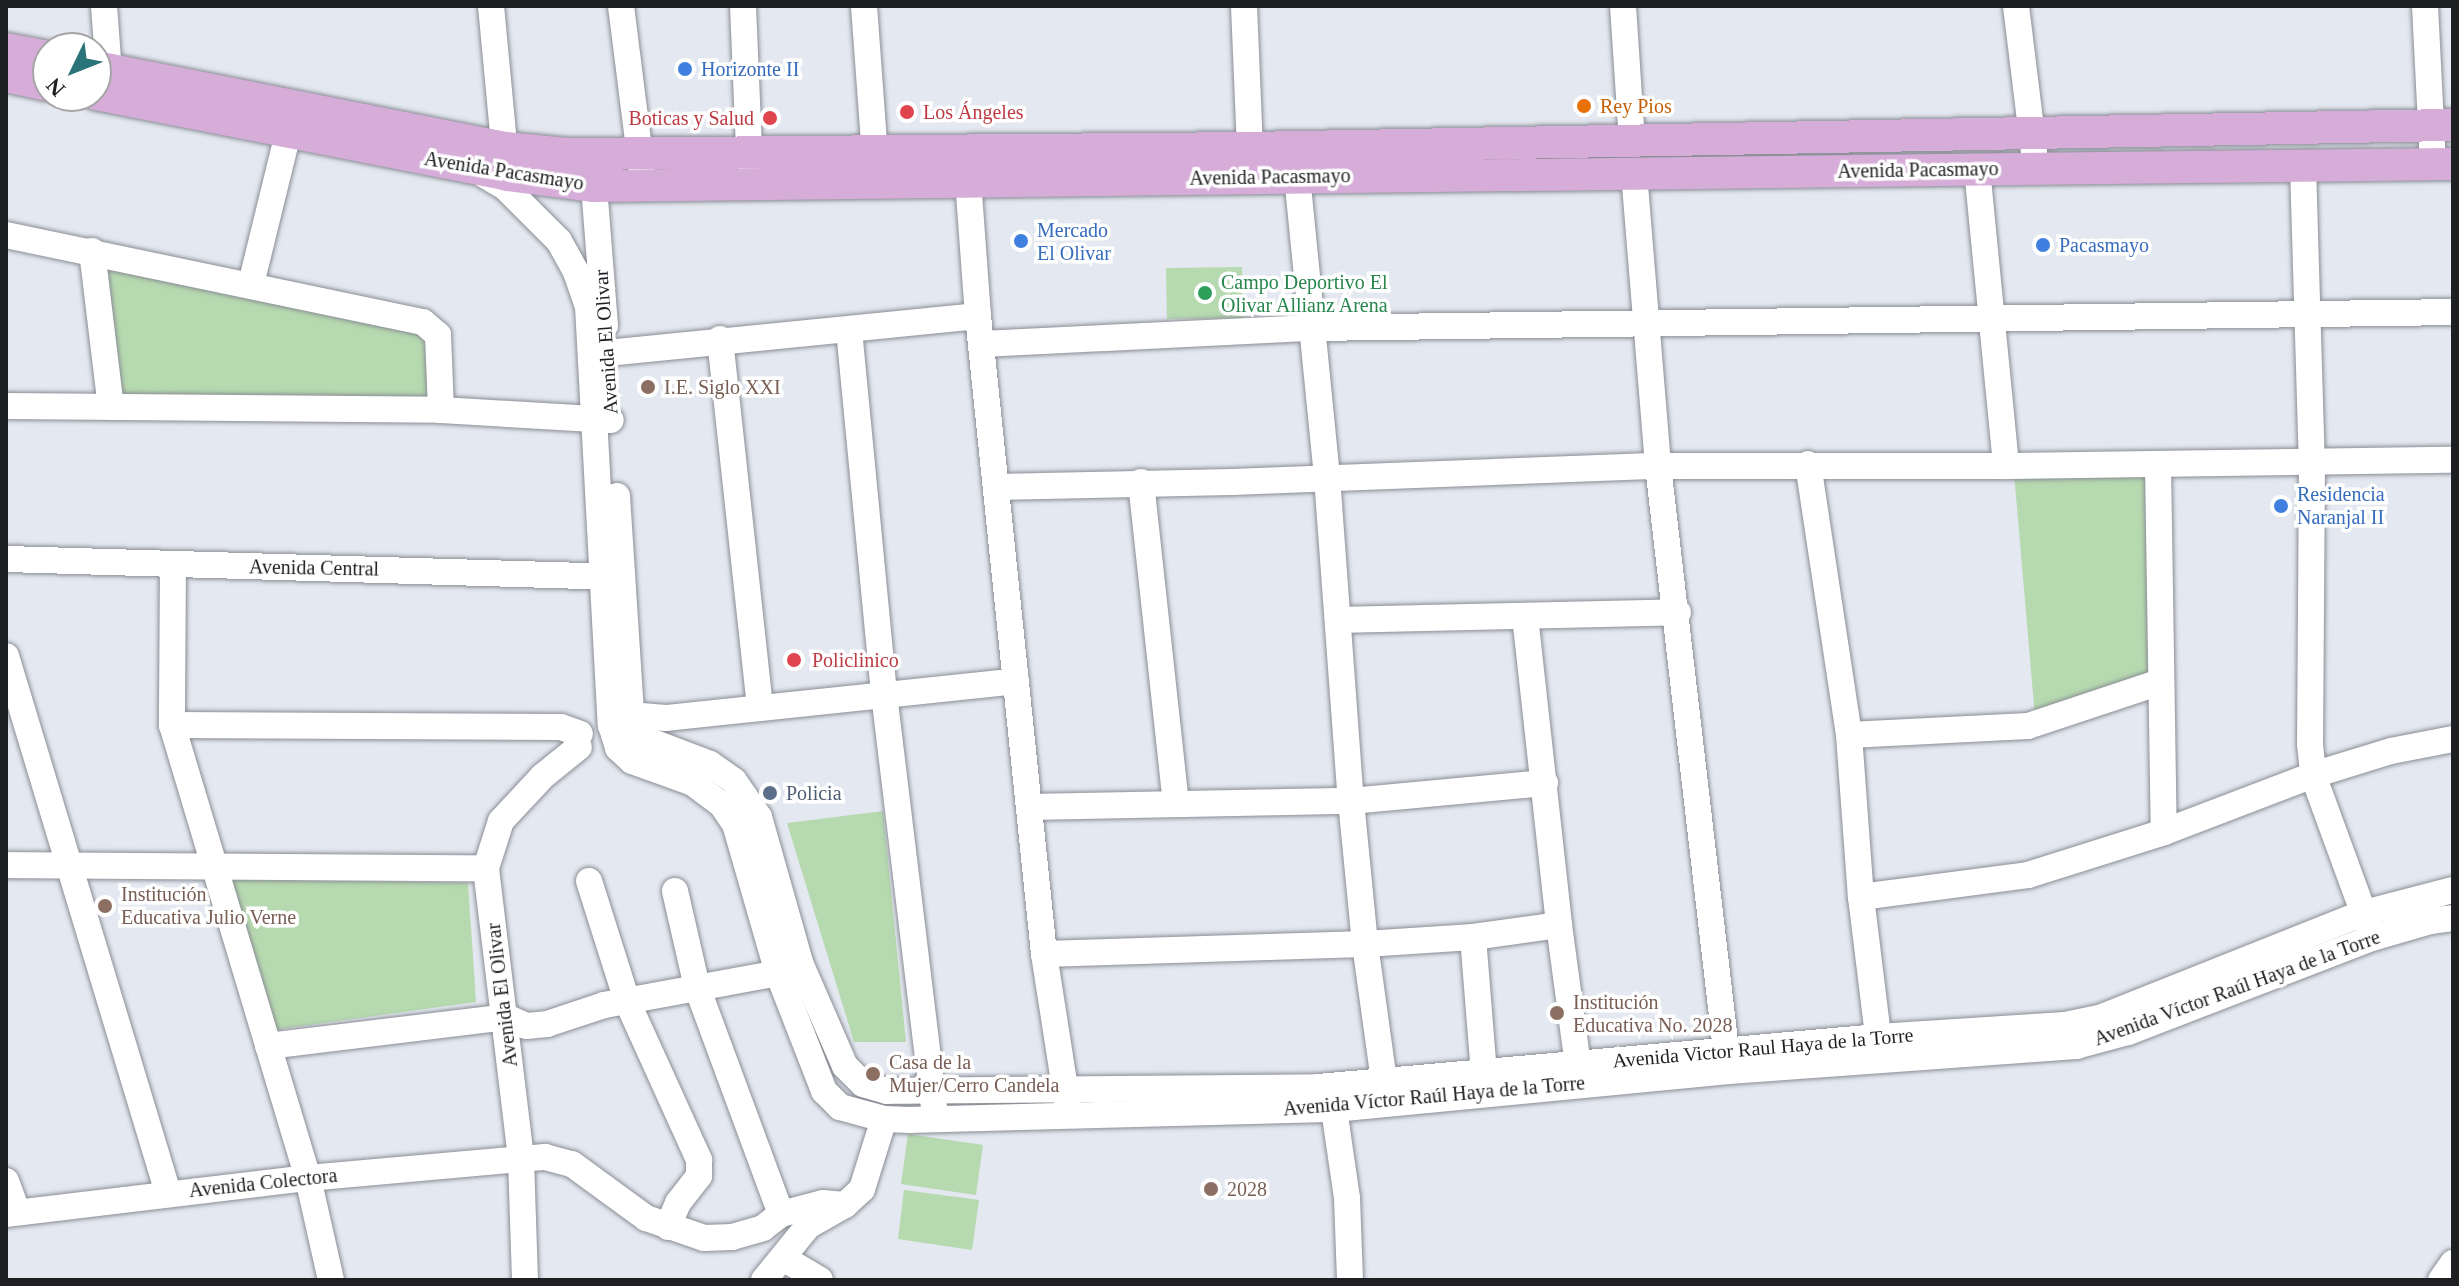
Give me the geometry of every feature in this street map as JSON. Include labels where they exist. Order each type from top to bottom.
[{"type":"main road","points":[[6,49],[32,54]]},
{"type":"main road","points":[[6,76],[32,82]]},
{"type":"main road","name":"Avenida Pacasmayo","points":[[112,84],[288,133],[472,169],[506,162]]},
{"type":"main road","name":"Avenida Pacasmayo","points":[[112,84],[506,162],[594,186],[641,169],[876,166],[1250,148],[2442,125]]},
{"type":"main road","points":[[506,162],[567,154],[641,169]]},
{"type":"main road","name":"Avenida Pacasmayo","points":[[876,166],[968,180],[2443,164]]},
{"type":"street","points":[[104,6],[104,32]]},
{"type":"street","points":[[491,6],[506,162]]},
{"type":"street","points":[[621,6],[641,169]]},
{"type":"street","points":[[743,6],[750,168]]},
{"type":"street","points":[[864,6],[876,166]]},
{"type":"street","points":[[1244,6],[1250,148]]},
{"type":"street","points":[[1623,6],[1632,140]]},
{"type":"street","points":[[2016,6],[2036,169]]},
{"type":"street","points":[[2425,6],[2442,125],[2443,164]]},
{"type":"street","points":[[251,284],[288,133]]},
{"type":"street","points":[[2303,166],[2312,463],[2310,744],[2313,775],[2368,926]]},
{"type":"street","points":[[6,406],[441,410],[603,420],[588,306],[576,272],[559,241],[537,215],[506,188],[472,169]]},
{"type":"street","points":[[1977,169],[2006,466]]},
{"type":"street","points":[[1634,173],[1658,466],[1678,612],[1726,1050]]},
{"type":"street","points":[[1297,176],[1327,477],[1351,801],[1365,944],[1385,1091]]},
{"type":"street","points":[[968,180],[978,316],[1044,954],[1068,1103]]},
{"type":"street","name":"Avenida El Olivar","points":[[525,1280],[521,1158],[486,868],[501,821],[543,776],[608,735],[613,577],[603,420],[607,353],[594,186]]},
{"type":"street","points":[[6,235],[423,322],[438,335],[441,410]]},
{"type":"street","points":[[92,251],[111,407]]},
{"type":"street","points":[[982,344],[1312,328],[2453,312]]},
{"type":"street","points":[[607,353],[720,339],[849,330],[978,316]]},
{"type":"street","points":[[608,735],[632,761],[693,783],[722,805],[735,824],[778,973],[824,1091],[840,1107],[884,1119],[933,1106],[884,694],[849,330]]},
{"type":"street","points":[[720,339],[760,708]]},
{"type":"street","points":[[996,487],[1658,466],[2158,465],[2453,460]]},
{"type":"street","points":[[1808,464],[1849,735],[1861,897],[1879,1048]]},
{"type":"street","points":[[2158,465],[2164,832]]},
{"type":"street","points":[[1141,482],[1176,803]]},
{"type":"street","name":"Avenida Central","points":[[6,559],[613,577]]},
{"type":"street","points":[[173,564],[172,725],[308,1178],[331,1280]]},
{"type":"street","points":[[1338,620],[1678,612]]},
{"type":"street","points":[[1525,616],[1559,925],[1579,1074]]},
{"type":"street","points":[[6,656],[14,715],[68,864],[168,1193]]},
{"type":"street","points":[[172,725],[561,727],[608,735],[666,718],[1016,681]]},
{"type":"street","points":[[1849,735],[2028,726],[2160,682]]},
{"type":"street","name":"Avenida Victor Raul Haya de la Torre","points":[[608,735],[710,764],[734,781],[759,817],[801,965],[845,1066],[863,1084],[933,1106],[1068,1103],[1318,1087],[1385,1091],[1579,1074],[1726,1050],[1879,1048],[2065,1025],[2102,1017],[2368,926]]},
{"type":"street","points":[[1861,897],[2028,875],[2164,832],[2313,775],[2391,751],[2453,739]]},
{"type":"street","points":[[1029,807],[1351,801],[1545,783]]},
{"type":"street","points":[[6,865],[214,869],[486,868]]},
{"type":"street","points":[[589,881],[627,1001],[699,1160],[699,1176],[678,1203],[668,1227]]},
{"type":"street","name":"Avenida Víctor Raúl Haya de la Torre","points":[[2368,926],[2453,890]]},
{"type":"street","points":[[675,891],[697,987],[781,1214]]},
{"type":"street","name":"Avenida Víctor Raúl Haya de la Torre","points":[[2368,926],[2453,918]]},
{"type":"street","points":[[1044,954],[1365,944],[1473,937],[1559,925]]},
{"type":"street","points":[[1473,937],[1485,1082]]},
{"type":"street","points":[[268,1046],[506,1017],[526,1026],[547,1024],[627,1001],[778,973]]},
{"type":"street","name":"Avenida Víctor Raúl Haya de la Torre","points":[[1579,1074],[1879,1048]]},
{"type":"street","name":"Avenida Víctor Raúl Haya de la Torre","points":[[1068,1103],[1334,1109],[1385,1091]]},
{"type":"street","points":[[1334,1109],[1347,1198],[1350,1280]]},
{"type":"street","points":[[764,1280],[808,1226],[845,1205],[862,1189],[884,1119]]},
{"type":"street","name":"Avenida Colectora","points":[[11,1213],[308,1178],[545,1157],[572,1164],[646,1218],[704,1238],[732,1237],[763,1228],[781,1214],[823,1203],[845,1205]]},
{"type":"street","points":[[6,1181],[11,1213]]},
{"type":"street","points":[[783,1258],[820,1280]]},
{"type":"street","points":[[2441,1280],[2453,1263]]},
{"type":"green space","points":[[105,266],[417,330],[426,346],[428,400],[120,396]]},
{"type":"green space","name":"Campo Deportivo El Olivar Allianz Arena","points":[[1242,267],[1243,318],[1167,319],[1166,268]]},
{"type":"green space","points":[[2150,471],[2151,677],[2035,717],[2014,473]]},
{"type":"green space","points":[[883,811],[906,1042],[854,1042],[787,823]]},
{"type":"green space","points":[[226,879],[468,883],[476,1002],[273,1030]]},
{"type":"green space","points":[[908,1134],[983,1145],[976,1195],[901,1184]]},
{"type":"green space","points":[[904,1190],[979,1200],[972,1250],[898,1239]]},
{"type":"place","name":"Horizonte II","points":[[685,69]]},
{"type":"place","name":"Rey Pios","points":[[1584,106]]},
{"type":"place","name":"Los Ángeles","points":[[907,112]]},
{"type":"place","name":"Boticas y Salud","points":[[770,118]]},
{"type":"place","name":"Mercado El Olivar","points":[[1021,241]]},
{"type":"place","name":"Pacasmayo","points":[[2043,245]]},
{"type":"place","name":"Campo Deportivo El Olivar Allianz Arena","points":[[1205,293]]},
{"type":"place","name":"I.E. Siglo XXI","points":[[648,387]]},
{"type":"place","name":"Residencia Naranjal II","points":[[2281,506]]},
{"type":"place","name":"Policlinico","points":[[794,660]]},
{"type":"place","name":"Policia","points":[[770,793]]},
{"type":"place","name":"Institución Educativa Julio Verne","points":[[105,906]]},
{"type":"place","name":"Institución Educativa No. 2028","points":[[1557,1013]]},
{"type":"place","name":"Casa de la Mujer/Cerro Candela","points":[[873,1074]]},
{"type":"place","name":"2028","points":[[1211,1189]]}]
